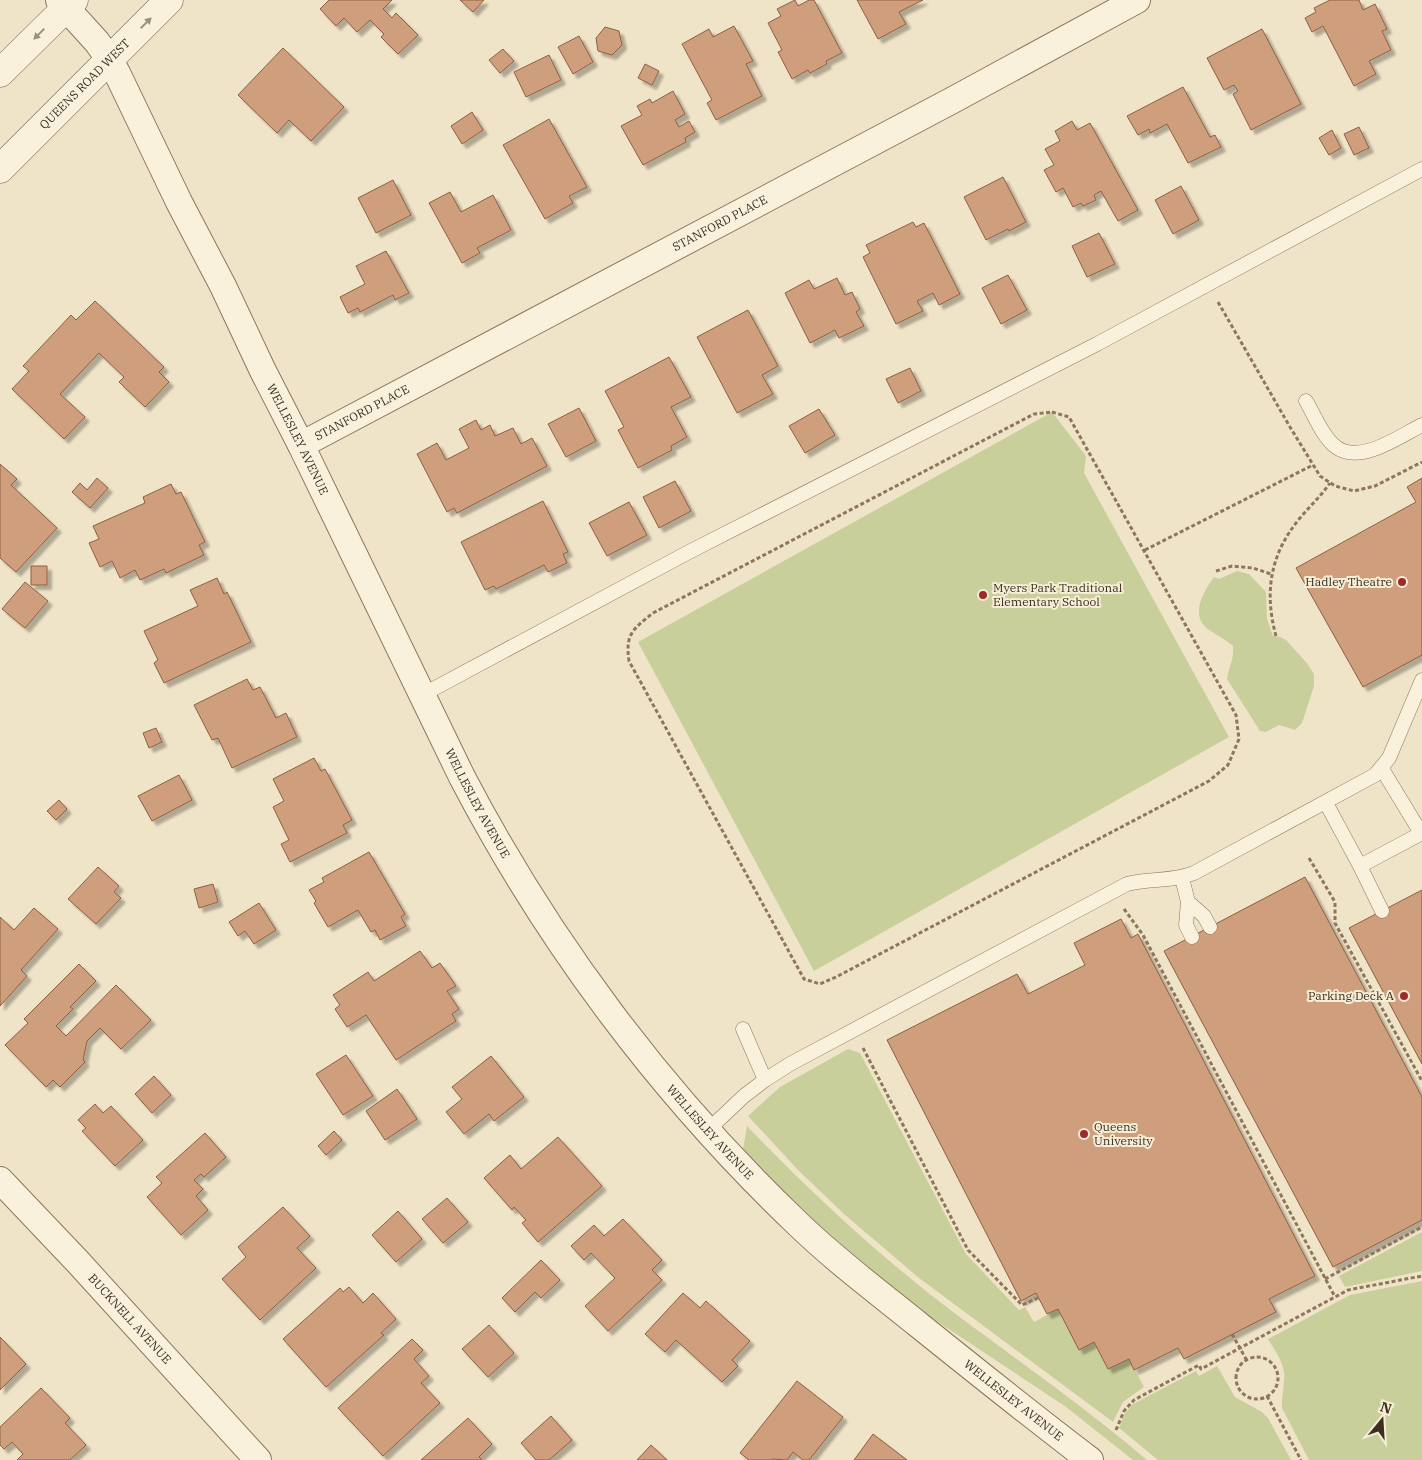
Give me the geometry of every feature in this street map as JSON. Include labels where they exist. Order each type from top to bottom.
[{"type":"street","name":"QUEENS ROAD WEST","points":[[0,170],[169,0]]},
{"type":"street","name":"STANFORD PLACE","points":[[301,445],[951,101],[1137,0]]},
{"type":"street","name":"WELLESLEY AVENUE","points":[[66,2],[110,59],[476,805],[526,891],[561,943],[667,1084],[739,1166],[816,1241],[882,1296],[1090,1460]]},
{"type":"street","points":[[0,72],[66,2]]},
{"type":"street","name":"BUCKNELL AVENUE","points":[[0,1180],[78,1262],[258,1460]]},
{"type":"lane","points":[[422,695],[687,553],[1097,344],[1422,169]]},
{"type":"lane","points":[[1306,401],[1324,432],[1337,447],[1355,453],[1370,451],[1422,425]]},
{"type":"lane","points":[[707,1130],[744,1096],[796,1060],[1127,884],[1140,880],[1182,878],[1376,775],[1382,769],[1397,742],[1422,680]]},
{"type":"lane","points":[[1360,866],[1421,833],[1382,769]]},
{"type":"lane","points":[[1326,802],[1382,911]]},
{"type":"lane","points":[[1182,878],[1188,902],[1186,925],[1192,936]]},
{"type":"lane","points":[[1188,902],[1204,916],[1210,927]]},
{"type":"lane","points":[[743,1029],[765,1080]]},
{"type":"path","points":[[1052,412],[1069,417],[1145,550],[1236,715],[1239,739],[1228,765],[1209,782],[836,977],[820,984],[804,979],[629,661],[627,645],[635,627],[653,613],[1034,414],[1052,412]]},
{"type":"path","points":[[1145,550],[1314,464]]},
{"type":"path","points":[[1276,636],[1272,621],[1271,574],[1284,540],[1299,518],[1330,483]]},
{"type":"path","points":[[1216,571],[1232,566],[1253,568],[1271,574]]},
{"type":"path","points":[[1309,858],[1335,902],[1335,923],[1422,1081]]},
{"type":"path","points":[[1123,906],[1143,935],[1335,1297]]},
{"type":"path","points":[[853,1030],[968,1250],[1022,1305],[1038,1298]]},
{"type":"path","points":[[1325,1279],[1422,1227]]},
{"type":"path","points":[[1116,1430],[1124,1411],[1134,1400],[1198,1365],[1201,1370],[1348,1290],[1422,1276]]},
{"type":"path","points":[[1232,1334],[1246,1359]]},
{"type":"path","points":[[1259,1357],[1265,1359],[1275,1368],[1278,1380],[1276,1387],[1267,1396],[1252,1398],[1246,1395],[1237,1384],[1237,1370],[1246,1359],[1259,1357]]},
{"type":"path","points":[[1267,1396],[1301,1460]]},
{"type":"green space","points":[[1052,412],[1086,456],[1084,473],[1229,737],[814,971],[638,642]]},
{"type":"green space","points":[[1237,571],[1249,574],[1266,592],[1267,619],[1273,636],[1286,640],[1314,674],[1314,686],[1302,723],[1295,730],[1279,725],[1266,732],[1260,731],[1227,679],[1232,660],[1233,646],[1209,630],[1200,618],[1199,611],[1202,597],[1214,577],[1219,579]]},
{"type":"green space","points":[[848,1049],[860,1053],[966,1254],[1019,1310],[1025,1307],[1034,1322],[1058,1309],[1079,1350],[1094,1342],[1108,1369],[1129,1359],[1144,1387],[1123,1402],[1113,1422],[919,1278],[844,1214],[798,1170],[748,1116],[780,1087]]},
{"type":"green space","points":[[747,1126],[836,1214],[883,1255],[931,1295],[1094,1417],[1147,1460],[1133,1460],[1066,1407],[926,1314],[883,1281],[811,1218],[743,1150]]},
{"type":"green space","points":[[1422,1232],[1422,1271],[1345,1287],[1339,1276]]},
{"type":"green space","points":[[1422,1281],[1422,1460],[1309,1460],[1282,1408],[1283,1369],[1268,1339],[1350,1295]]},
{"type":"green space","points":[[1217,1366],[1235,1397],[1262,1412],[1268,1418],[1291,1460],[1158,1460],[1119,1428],[1125,1413],[1133,1404],[1196,1371],[1199,1376]]},
{"type":"building","points":[[329,0],[392,0],[383,9],[392,18],[396,13],[418,35],[398,54],[381,37],[384,34],[370,20],[357,32],[344,18],[336,26],[320,9]]},
{"type":"building","points":[[460,0],[484,0],[473,12]]},
{"type":"building","points":[[795,0],[798,6],[809,0],[814,0],[842,53],[826,61],[827,64],[810,73],[808,70],[792,79],[778,52],[782,50],[768,23],[781,16],[777,9]]},
{"type":"building","points":[[857,0],[923,0],[899,12],[906,24],[878,39]]},
{"type":"building","points":[[1330,0],[1359,0],[1363,10],[1375,4],[1387,29],[1382,31],[1391,50],[1369,61],[1376,74],[1354,86],[1323,26],[1312,32],[1305,18],[1316,12],[1314,8]]},
{"type":"building","points":[[734,26],[753,61],[746,64],[762,96],[716,120],[707,103],[712,100],[682,44],[709,29],[713,37]]},
{"type":"building","points":[[605,27],[619,31],[622,45],[612,55],[598,51],[596,38]]},
{"type":"building","points":[[1262,29],[1301,104],[1251,130],[1233,94],[1238,91],[1234,85],[1224,90],[1207,58]]},
{"type":"building","points":[[579,36],[593,62],[573,74],[558,47]]},
{"type":"building","points":[[283,48],[344,107],[311,141],[289,120],[277,133],[238,95]]},
{"type":"building","points":[[503,49],[514,61],[500,73],[489,60]]},
{"type":"building","points":[[549,55],[561,80],[526,97],[514,72]]},
{"type":"building","points":[[645,64],[659,71],[652,85],[638,78]]},
{"type":"building","points":[[1183,87],[1210,137],[1215,135],[1221,147],[1188,163],[1167,124],[1150,133],[1149,129],[1138,135],[1127,116]]},
{"type":"building","points":[[673,91],[685,114],[675,120],[679,127],[689,121],[695,132],[685,138],[686,142],[643,165],[621,126],[642,115],[637,106],[650,99],[652,103]]},
{"type":"building","points":[[472,112],[483,130],[462,144],[451,126]]},
{"type":"building","points":[[549,119],[587,187],[569,196],[573,203],[545,219],[503,145]]},
{"type":"building","points":[[1072,121],[1077,130],[1090,123],[1138,210],[1118,221],[1101,191],[1094,195],[1096,200],[1083,206],[1081,203],[1073,207],[1063,188],[1056,192],[1044,170],[1054,165],[1045,149],[1060,141],[1055,131]]},
{"type":"building","points":[[1359,127],[1369,148],[1354,155],[1344,134]]},
{"type":"building","points":[[1332,130],[1341,148],[1329,155],[1319,138]]},
{"type":"building","points":[[1003,177],[1026,222],[986,240],[964,197]]},
{"type":"building","points":[[393,180],[411,215],[376,233],[358,198]]},
{"type":"building","points":[[1181,186],[1199,220],[1173,234],[1155,200]]},
{"type":"building","points":[[450,192],[461,212],[493,195],[511,230],[477,248],[480,253],[462,263],[429,203]]},
{"type":"building","points":[[913,222],[916,227],[924,223],[960,294],[939,305],[933,293],[917,301],[923,311],[896,324],[863,257],[870,253],[866,245]]},
{"type":"building","points":[[1099,233],[1115,264],[1087,277],[1072,246]]},
{"type":"building","points":[[386,251],[409,293],[395,300],[393,295],[360,312],[358,308],[348,313],[340,297],[365,284],[356,266]]},
{"type":"building","points":[[1008,275],[1027,310],[1001,324],[982,288]]},
{"type":"building","points":[[837,278],[845,295],[852,292],[860,309],[856,312],[864,326],[839,338],[835,330],[810,343],[785,293],[809,280],[814,289]]},
{"type":"building","points":[[95,301],[164,367],[159,372],[169,382],[145,407],[119,382],[124,377],[99,353],[60,394],[85,417],[64,439],[12,389],[29,371],[23,366],[71,315],[76,320]]},
{"type":"building","points":[[748,310],[778,366],[762,375],[773,394],[737,413],[697,337]]},
{"type":"building","points":[[669,357],[691,397],[671,407],[687,437],[671,446],[672,450],[638,468],[618,430],[624,427],[605,391]]},
{"type":"building","points":[[910,368],[921,391],[898,403],[886,379]]},
{"type":"building","points":[[579,408],[596,441],[566,457],[548,424]]},
{"type":"building","points":[[819,409],[835,435],[805,453],[789,426]]},
{"type":"building","points":[[476,420],[481,430],[490,425],[495,436],[513,428],[521,444],[532,438],[547,466],[457,513],[454,508],[447,512],[417,454],[437,443],[446,460],[469,448],[459,429]]},
{"type":"building","points":[[0,464],[17,479],[11,485],[57,528],[16,572],[0,558]]},
{"type":"building","points":[[97,478],[108,488],[90,508],[72,492],[80,483],[87,490]]},
{"type":"building","points":[[1422,478],[1422,655],[1363,687],[1296,568],[1416,502],[1407,487]]},
{"type":"building","points":[[675,481],[691,511],[659,528],[643,497]]},
{"type":"building","points":[[171,484],[176,494],[181,492],[205,542],[199,545],[204,555],[166,573],[164,569],[140,580],[135,570],[120,578],[112,561],[100,567],[89,543],[99,539],[93,526],[145,503],[143,497]]},
{"type":"building","points":[[543,501],[568,552],[563,554],[567,563],[548,572],[544,565],[496,589],[494,586],[485,590],[461,542]]},
{"type":"building","points":[[629,502],[647,535],[607,556],[589,523]]},
{"type":"building","points":[[31,566],[47,566],[47,585],[31,585]]},
{"type":"building","points":[[217,578],[224,594],[227,592],[251,642],[164,683],[154,663],[158,660],[144,631],[198,606],[190,590]]},
{"type":"building","points":[[25,582],[48,601],[25,628],[2,609]]},
{"type":"building","points":[[247,679],[253,690],[260,687],[276,718],[286,713],[297,737],[232,768],[218,738],[212,740],[194,705]]},
{"type":"building","points":[[156,728],[162,742],[149,748],[143,733]]},
{"type":"building","points":[[314,758],[321,771],[325,769],[352,820],[343,825],[347,833],[290,862],[281,844],[289,840],[273,807],[284,801],[273,779]]},
{"type":"building","points":[[179,775],[192,800],[152,821],[138,796]]},
{"type":"building","points":[[59,800],[67,809],[56,820],[47,811]]},
{"type":"building","points":[[369,852],[405,914],[401,917],[406,926],[380,940],[375,930],[371,932],[358,910],[328,927],[309,890],[324,882],[322,878]]},
{"type":"building","points":[[98,867],[119,886],[114,892],[121,898],[96,924],[68,899]]},
{"type":"building","points":[[1305,877],[1422,1097],[1422,1220],[1333,1267],[1164,951]]},
{"type":"building","points":[[213,884],[218,902],[199,908],[194,889]]},
{"type":"building","name":"Parking Deck A","points":[[1422,890],[1422,1064],[1349,928]]},
{"type":"building","points":[[259,903],[276,930],[254,944],[245,931],[238,936],[229,922]]},
{"type":"building","points":[[34,908],[58,929],[21,970],[27,976],[0,1006],[0,917],[14,930]]},
{"type":"building","points":[[1121,919],[1131,938],[1138,934],[1315,1276],[1269,1299],[1276,1312],[1184,1359],[1178,1348],[1134,1370],[1129,1359],[1108,1369],[1094,1342],[1079,1350],[1058,1309],[1047,1314],[1036,1293],[1021,1301],[887,1040],[1017,974],[1028,994],[1085,965],[1074,943]]},
{"type":"building","points":[[420,951],[432,968],[440,963],[456,986],[447,991],[459,1009],[452,1014],[456,1021],[396,1060],[366,1015],[347,1027],[335,1009],[340,1005],[333,995],[368,972],[374,981]]},
{"type":"building","points":[[79,964],[96,981],[70,1007],[73,1009],[56,1026],[66,1036],[116,985],[151,1020],[121,1049],[100,1028],[87,1041],[83,1060],[85,1062],[60,1087],[53,1080],[46,1087],[5,1045],[28,1023],[24,1019]]},
{"type":"building","points":[[346,1055],[373,1096],[343,1115],[316,1074]]},
{"type":"building","points":[[491,1056],[524,1097],[494,1121],[489,1114],[464,1134],[446,1112],[462,1099],[452,1087]]},
{"type":"building","points":[[154,1076],[171,1095],[152,1113],[135,1094]]},
{"type":"building","points":[[397,1089],[417,1119],[385,1140],[366,1111]]},
{"type":"building","points":[[95,1104],[103,1113],[111,1106],[143,1140],[115,1166],[82,1131],[86,1128],[78,1120]]},
{"type":"building","points":[[334,1131],[342,1140],[326,1155],[318,1146]]},
{"type":"building","points":[[205,1133],[226,1157],[204,1177],[201,1174],[194,1180],[203,1189],[196,1196],[208,1210],[181,1235],[147,1197],[162,1183],[156,1177]]},
{"type":"building","points":[[558,1137],[602,1186],[538,1242],[522,1223],[526,1220],[514,1207],[512,1210],[484,1178],[510,1155],[521,1169]]},
{"type":"building","points":[[447,1198],[468,1222],[443,1243],[422,1219]]},
{"type":"building","points":[[283,1207],[310,1236],[297,1248],[316,1268],[260,1320],[222,1279],[246,1257],[238,1247]]},
{"type":"building","points":[[398,1211],[422,1239],[396,1262],[372,1235]]},
{"type":"building","points":[[623,1219],[662,1260],[652,1270],[662,1280],[608,1331],[585,1306],[615,1278],[591,1253],[584,1260],[571,1246],[594,1225],[604,1236]]},
{"type":"building","points":[[541,1260],[560,1280],[541,1298],[535,1292],[515,1312],[502,1298]]},
{"type":"building","points":[[349,1287],[363,1303],[373,1293],[396,1319],[381,1333],[384,1335],[326,1387],[283,1339],[340,1288],[343,1292]]},
{"type":"building","points":[[683,1293],[700,1308],[706,1301],[750,1341],[732,1360],[738,1366],[722,1382],[676,1340],[665,1352],[645,1334]]},
{"type":"building","points":[[489,1325],[514,1353],[488,1377],[462,1349]]},
{"type":"building","points":[[0,1337],[26,1364],[0,1390]]},
{"type":"building","points":[[412,1339],[423,1350],[414,1359],[429,1376],[421,1383],[440,1403],[383,1456],[338,1408]]},
{"type":"building","points":[[797,1381],[843,1417],[809,1460],[803,1460],[793,1452],[787,1460],[749,1460],[740,1453]]},
{"type":"building","points":[[41,1388],[70,1418],[65,1423],[86,1445],[70,1460],[17,1460],[23,1454],[12,1442],[4,1449],[0,1445],[0,1427]]},
{"type":"building","points":[[551,1416],[572,1440],[549,1460],[536,1460],[521,1443]]},
{"type":"building","points":[[468,1418],[492,1444],[479,1457],[482,1460],[421,1460]]},
{"type":"building","points":[[873,1434],[907,1460],[854,1460]]},
{"type":"building","points":[[651,1445],[667,1460],[637,1460]]},
{"type":"place","name":"Hadley Theatre","points":[[1402,582]]},
{"type":"place","name":"Myers Park Traditional Elementary School","points":[[983,595]]},
{"type":"place","name":"Parking Deck A","points":[[1404,996]]},
{"type":"place","name":"Queens University","points":[[1084,1134]]}]
